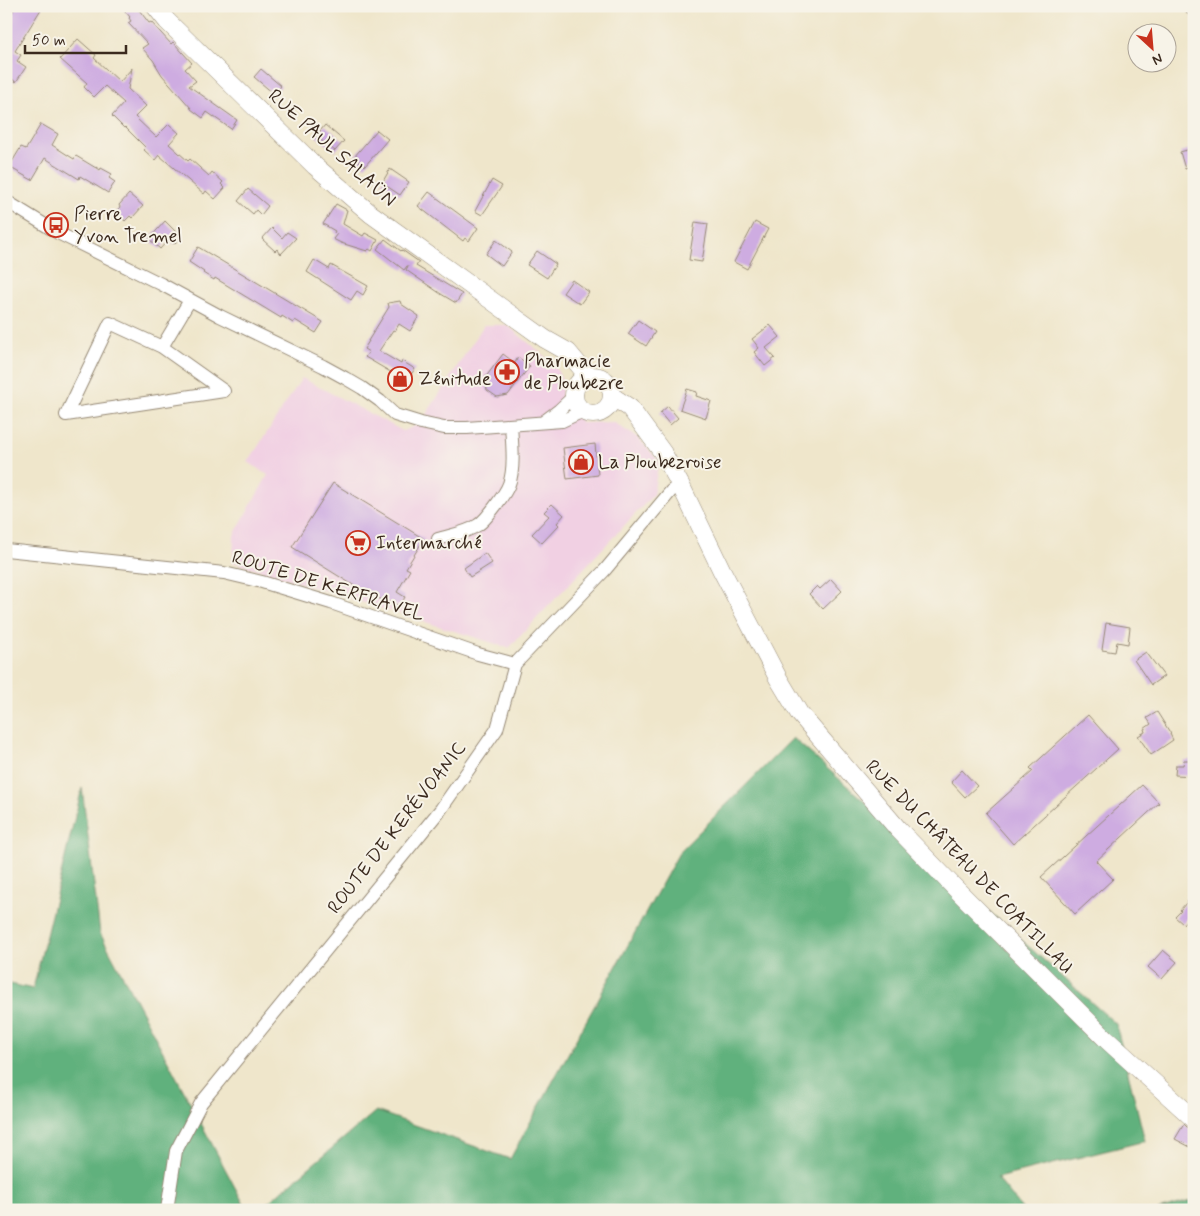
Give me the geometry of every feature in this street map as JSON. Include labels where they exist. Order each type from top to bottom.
[{"type":"main road","name":"RUE PAUL SALAÜN","points":[[155,6],[315,166],[363,207],[545,339],[562,359],[579,386]]},
{"type":"main road","points":[[595,375],[602,378],[608,382],[612,389],[609,403],[598,414],[590,414],[583,411],[577,404],[579,386],[595,375]]},
{"type":"main road","points":[[609,403],[643,426],[663,453],[680,484]]},
{"type":"main road","name":"RUE DU CHÂTEAU DE COATILLAU","points":[[680,484],[722,571],[778,678],[799,713],[898,829],[957,890],[1107,1040],[1194,1119]]},
{"type":"street","points":[[6,201],[58,233],[345,378],[380,401],[395,414],[420,423],[444,428],[511,425],[562,420],[583,411]]},
{"type":"street","points":[[162,347],[190,300]]},
{"type":"street","points":[[110,323],[162,347],[224,391],[66,415],[110,323]]},
{"type":"street","points":[[543,422],[560,410],[579,386]]},
{"type":"street","points":[[438,538],[460,533],[480,524],[497,504],[509,484],[512,470],[511,425]]},
{"type":"street","name":"ROUTE DE KERÉVOANIC","points":[[167,1210],[176,1151],[200,1104],[440,809],[496,729],[515,664],[605,570],[671,491],[680,484]]},
{"type":"street","name":"ROUTE DE KERFRAVEL","points":[[6,550],[224,573],[262,582],[331,603],[478,654],[515,664]]},
{"type":"shaded area","points":[[484,325],[507,325],[554,364],[563,382],[561,397],[582,423],[613,422],[638,438],[659,461],[653,495],[509,648],[233,562],[234,535],[268,475],[248,462],[302,378],[403,431],[420,424]]},
{"type":"green space","points":[[793,738],[1116,1024],[1145,1141],[997,1178],[1023,1210],[259,1210],[376,1111],[510,1159],[680,851]]},
{"type":"green space","points":[[82,788],[100,933],[247,1210],[6,1210],[6,983],[33,989]]},
{"type":"green space","points":[[1194,1200],[1194,1210],[1158,1210]]},
{"type":"building","points":[[16,6],[43,6],[15,51],[21,55],[17,61],[26,67],[16,82],[8,76],[6,79],[6,22]]},
{"type":"building","points":[[121,6],[136,6],[149,23],[151,22],[171,44],[173,42],[192,63],[185,69],[196,81],[189,86],[237,120],[231,129],[207,112],[203,118],[191,109],[142,48],[148,44],[128,23],[131,21],[130,17]]},
{"type":"building","points":[[78,39],[96,55],[94,58],[120,82],[132,68],[128,89],[146,106],[135,117],[156,137],[169,124],[179,133],[169,144],[209,176],[212,172],[223,182],[221,184],[225,188],[215,199],[206,191],[204,194],[159,155],[155,160],[144,150],[146,148],[112,116],[124,103],[105,86],[94,97],[84,87],[87,83],[60,59]]},
{"type":"building","points":[[261,69],[281,86],[274,94],[254,77]]},
{"type":"building","points":[[41,124],[58,134],[52,145],[74,159],[76,156],[100,170],[101,168],[112,174],[109,178],[115,182],[108,193],[80,176],[79,179],[45,158],[32,180],[9,167],[21,147],[26,149]]},
{"type":"building","points":[[325,125],[344,141],[335,151],[316,136]]},
{"type":"building","points":[[377,130],[388,139],[365,166],[354,157]]},
{"type":"building","points":[[1194,148],[1194,166],[1185,169],[1180,152]]},
{"type":"building","points":[[390,169],[409,182],[400,195],[382,183]]},
{"type":"building","points":[[492,180],[502,186],[482,215],[475,211]]},
{"type":"building","points":[[248,189],[268,206],[261,215],[256,210],[253,214],[238,201]]},
{"type":"building","points":[[429,192],[478,228],[469,241],[465,238],[463,241],[418,206]]},
{"type":"building","points":[[129,194],[143,206],[132,218],[130,216],[125,221],[116,212],[120,207],[119,205]]},
{"type":"building","points":[[336,204],[347,210],[343,224],[363,236],[365,233],[378,240],[372,251],[333,239],[337,234],[334,233],[335,231],[323,224]]},
{"type":"building","points":[[165,221],[181,237],[174,244],[169,239],[160,249],[149,239]]},
{"type":"building","points":[[695,222],[708,224],[702,262],[689,260]]},
{"type":"building","points":[[755,222],[768,229],[747,269],[734,262]]},
{"type":"building","points":[[272,228],[282,238],[287,232],[296,238],[281,254],[262,239]]},
{"type":"building","points":[[385,239],[419,262],[416,266],[462,294],[456,303],[406,270],[408,266],[404,270],[377,249]]},
{"type":"building","points":[[496,240],[512,252],[502,266],[486,254]]},
{"type":"building","points":[[198,247],[323,322],[316,333],[295,320],[293,323],[282,316],[281,318],[215,278],[214,280],[203,273],[189,262]]},
{"type":"building","points":[[537,251],[556,264],[547,278],[527,265]]},
{"type":"building","points":[[314,260],[329,269],[331,265],[368,286],[363,295],[357,291],[351,300],[307,272]]},
{"type":"building","points":[[572,280],[589,292],[580,304],[563,293]]},
{"type":"building","points":[[400,301],[401,304],[419,316],[410,331],[399,324],[379,351],[401,364],[402,361],[415,369],[401,388],[390,381],[394,374],[365,357],[369,352],[364,349],[389,307],[388,303]]},
{"type":"building","points":[[638,320],[655,332],[646,346],[628,334]]},
{"type":"building","points":[[770,325],[780,337],[766,348],[775,358],[765,366],[754,352],[759,348],[752,339]]},
{"type":"building","name":"Pharmacie de Ploubezre","points":[[503,354],[515,363],[518,357],[530,366],[508,395],[497,397],[487,390],[485,378]]},
{"type":"building","points":[[687,389],[697,392],[696,396],[711,401],[706,418],[680,409]]},
{"type":"building","points":[[668,406],[678,418],[670,425],[660,413]]},
{"type":"building","name":"La Ploubezroise","points":[[595,444],[598,475],[567,479],[563,448]]},
{"type":"building","name":"Intermarché","points":[[333,483],[424,539],[406,568],[410,570],[397,592],[405,597],[400,606],[369,595],[292,547]]},
{"type":"building","points":[[552,504],[564,515],[557,523],[559,525],[542,543],[532,534],[549,516],[544,512]]},
{"type":"building","points":[[485,553],[492,563],[470,577],[464,568]]},
{"type":"building","points":[[831,579],[842,591],[823,609],[809,594],[817,586],[820,589]]},
{"type":"building","points":[[1106,623],[1130,627],[1128,644],[1117,642],[1115,652],[1102,650]]},
{"type":"building","points":[[1146,652],[1164,676],[1151,685],[1134,660]]},
{"type":"building","points":[[1157,712],[1173,740],[1151,755],[1138,736],[1145,732],[1144,729],[1151,724],[1147,718]]},
{"type":"building","points":[[1088,715],[1118,749],[1013,844],[986,813],[1033,771],[1030,768]]},
{"type":"building","points":[[1184,760],[1194,760],[1194,776],[1175,775],[1176,765],[1183,765]]},
{"type":"building","points":[[962,770],[977,786],[965,797],[951,782]]},
{"type":"building","points":[[1142,785],[1159,803],[1096,861],[1113,879],[1075,914],[1041,877]]},
{"type":"building","points":[[1194,894],[1194,922],[1188,918],[1183,924],[1175,917]]},
{"type":"building","points":[[1163,950],[1177,962],[1162,979],[1148,967]]},
{"type":"building","points":[[1184,1124],[1194,1129],[1194,1149],[1175,1139]]},
{"type":"place","name":"Pierre Yvon Tremel","points":[[56,225]]},
{"type":"place","name":"Pharmacie de Ploubezre","points":[[507,372]]},
{"type":"place","name":"Zénitude","points":[[400,379]]},
{"type":"place","name":"La Ploubezroise","points":[[581,462]]},
{"type":"place","name":"Intermarché","points":[[358,543]]}]
